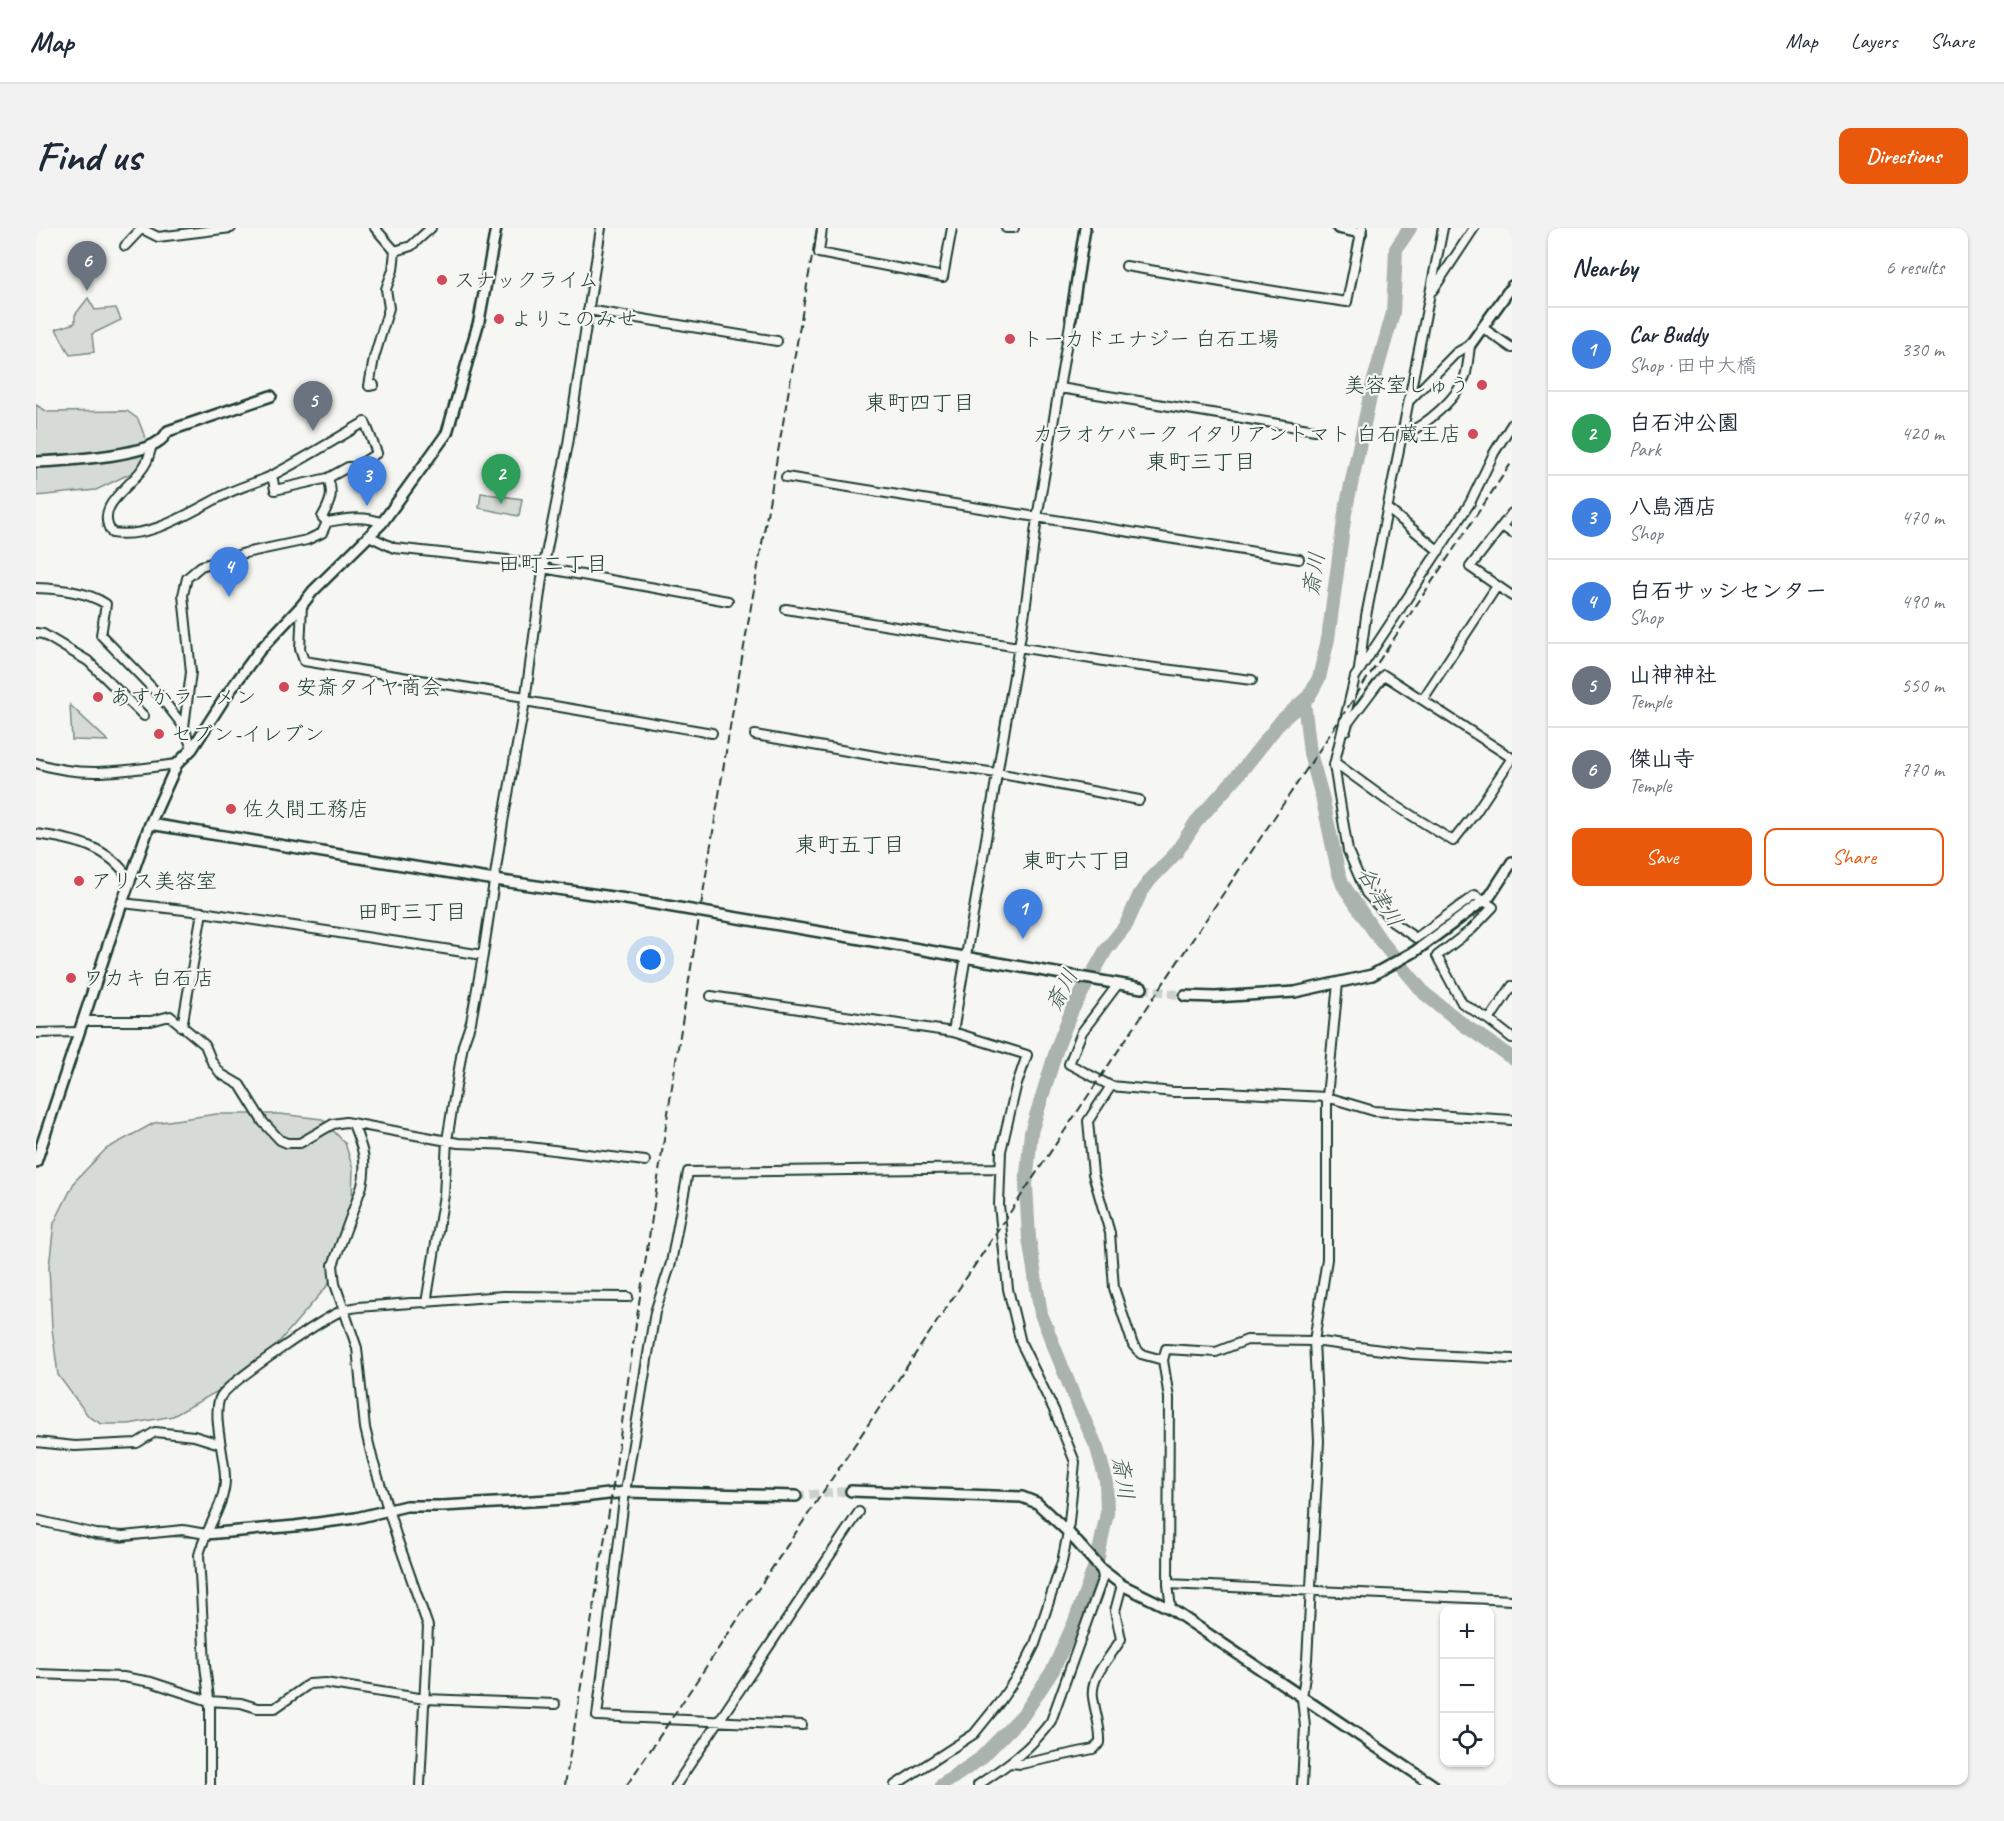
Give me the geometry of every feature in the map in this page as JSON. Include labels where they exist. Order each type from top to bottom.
[{"type":"street","points":[[126,246],[142,229],[158,237],[177,231],[231,228]]},
{"type":"street","points":[[374,385],[369,386],[374,358],[389,308],[387,289],[393,270],[395,251],[375,228]]},
{"type":"street","points":[[395,251],[411,246],[431,228]]},
{"type":"street","points":[[36,1162],[130,880],[150,824],[177,764],[192,749],[226,696],[259,651],[312,591],[382,523],[447,433],[479,321],[496,228]]},
{"type":"street","points":[[426,1303],[444,1195],[447,1140],[463,1045],[471,1022],[483,955],[502,822],[525,699],[544,566],[568,444],[601,228]]},
{"type":"street","points":[[822,228],[819,253],[943,277],[952,228]]},
{"type":"street","points":[[1006,228],[1014,228]]},
{"type":"street","points":[[953,1032],[1034,554],[1037,518],[1085,228]]},
{"type":"street","points":[[1126,266],[1347,302],[1362,230],[1338,228]]},
{"type":"street","points":[[1359,670],[1366,616],[1443,228]]},
{"type":"street","points":[[1431,294],[1474,228]]},
{"type":"street","points":[[1409,401],[1456,353],[1470,345],[1512,286]]},
{"type":"street","points":[[588,310],[777,341]]},
{"type":"street","points":[[1483,328],[1512,348]]},
{"type":"street","points":[[1403,435],[1423,425],[1452,397],[1466,375],[1470,345]]},
{"type":"street","points":[[1060,388],[1315,430]]},
{"type":"street","points":[[36,462],[115,455],[152,445],[159,442],[168,431],[271,396]]},
{"type":"street","points":[[152,445],[146,464],[105,514],[106,526],[112,533],[123,535],[168,524],[185,517],[224,495],[272,475],[365,422],[377,453],[356,467],[348,467],[328,478],[275,490],[272,475]]},
{"type":"street","points":[[1512,424],[1494,453],[1470,503],[1355,677],[1335,764],[1341,819],[1348,851],[1366,893],[1395,924],[1416,938],[1475,895],[1493,906],[1472,929],[1437,956],[1462,1003],[1512,1038]]},
{"type":"street","points":[[786,477],[1299,559]]},
{"type":"street","points":[[327,522],[322,517],[330,503],[332,489],[328,478]]},
{"type":"street","points":[[1388,509],[1439,551]]},
{"type":"street","points":[[1512,513],[1470,567],[1512,596]]},
{"type":"street","points":[[327,522],[355,518],[372,519],[382,523]]},
{"type":"street","points":[[184,727],[191,672],[183,595],[187,578],[201,566],[223,558],[307,540],[322,533],[327,522]]},
{"type":"street","points":[[1502,526],[1512,533]]},
{"type":"street","points":[[369,536],[394,548],[544,566],[728,601]]},
{"type":"street","points":[[1423,699],[1497,586]]},
{"type":"street","points":[[36,588],[58,589],[96,598],[106,604],[101,635],[160,696],[184,727],[192,749]]},
{"type":"street","points":[[302,605],[300,649],[304,662],[712,733]]},
{"type":"street","points":[[786,609],[1116,663],[1252,680]]},
{"type":"street","points":[[36,633],[43,634],[88,661],[144,716]]},
{"type":"street","points":[[1384,675],[1512,758],[1476,812],[1453,841],[1385,799],[1335,764],[1348,723],[1384,675]]},
{"type":"street","points":[[755,735],[887,758],[998,773],[1139,800]]},
{"type":"street","points":[[36,763],[58,770],[76,772],[106,772],[177,764]]},
{"type":"street","points":[[150,824],[626,899],[1143,988]]},
{"type":"street","points":[[36,834],[73,839],[91,847],[111,860],[126,873],[130,880]]},
{"type":"street","points":[[1185,996],[1215,998],[1295,992],[1372,975],[1414,952],[1490,896],[1512,862]]},
{"type":"street","points":[[122,903],[202,912],[483,955]]},
{"type":"street","points":[[182,1027],[202,912]]},
{"type":"street","points":[[1115,983],[1082,1032],[1069,1064],[1111,1086],[1174,1092],[1327,1097],[1374,1111],[1512,1120]]},
{"type":"street","points":[[1302,1785],[1305,1727],[1302,1698],[1307,1660],[1319,1441],[1314,1341],[1327,1259],[1327,1097],[1338,983]]},
{"type":"street","points":[[1489,1020],[1512,986]]},
{"type":"street","points":[[711,996],[953,1032],[1027,1055],[1001,1151],[999,1205],[1006,1278],[1021,1343],[1054,1410],[1074,1462],[1070,1535],[1035,1644],[999,1703],[974,1734],[895,1785]]},
{"type":"street","points":[[83,1021],[151,1021],[170,1016],[205,1045],[212,1062],[221,1074],[240,1085],[262,1122],[280,1140],[287,1143],[300,1143],[333,1124],[353,1124],[458,1143],[512,1145],[645,1161]]},
{"type":"street","points":[[36,1033],[79,1032]]},
{"type":"street","points":[[1111,1086],[1088,1120],[1093,1174],[1110,1233],[1114,1288],[1133,1345],[1141,1354],[1162,1360]]},
{"type":"street","points":[[353,1124],[365,1157],[365,1173],[333,1265],[335,1284],[357,1348],[365,1428],[387,1510],[428,1626],[420,1785]]},
{"type":"street","points":[[802,1725],[597,1716],[625,1492],[655,1312],[671,1263],[688,1172],[1000,1168]]},
{"type":"street","points":[[210,1785],[209,1701],[199,1555],[224,1490],[225,1477],[217,1409],[220,1397],[295,1339],[344,1310],[503,1296],[628,1297]]},
{"type":"street","points":[[1171,1609],[1168,1584],[1169,1398],[1162,1360],[1166,1349],[1216,1352],[1247,1340],[1314,1341],[1412,1354],[1512,1359]]},
{"type":"street","points":[[36,1442],[75,1446],[137,1443],[155,1432],[194,1436],[220,1444]]},
{"type":"street","points":[[851,1491],[1022,1497],[1037,1503],[1101,1569],[1122,1585],[1171,1609],[1433,1785]]},
{"type":"street","points":[[36,1520],[96,1534],[123,1536],[183,1530],[206,1534],[356,1518],[406,1506],[566,1499],[625,1492],[796,1496]]},
{"type":"street","points":[[676,1785],[859,1512]]},
{"type":"street","points":[[978,1785],[1023,1754],[1041,1736],[1051,1721],[1103,1577],[1101,1569]]},
{"type":"street","points":[[1168,1584],[1512,1600]]},
{"type":"street","points":[[1010,1763],[1021,1764],[1094,1749],[1100,1743],[1100,1727],[1093,1689],[1099,1672],[1121,1639],[1115,1611],[1122,1585]]},
{"type":"street","points":[[36,1674],[123,1677],[151,1682],[209,1701],[241,1703],[257,1708],[275,1708],[309,1684],[325,1683],[425,1699],[555,1704]]},
{"type":"shaded area","points":[[88,298],[95,310],[116,308],[121,320],[92,334],[94,352],[70,355],[56,329],[75,323],[75,315]]},
{"type":"shaded area","points":[[36,405],[48,412],[127,411],[138,419],[146,440],[146,466],[96,490],[36,496]]},
{"type":"shaded area","points":[[481,493],[522,499],[519,516],[479,508]]},
{"type":"shaded area","points":[[70,705],[108,741],[72,740]]},
{"type":"shaded area","points":[[217,1114],[280,1114],[322,1119],[345,1143],[353,1169],[351,1229],[328,1285],[254,1371],[173,1416],[129,1424],[102,1424],[89,1417],[58,1375],[52,1328],[49,1267],[54,1223],[75,1181],[106,1149],[154,1123]]},
{"type":"waterway","name":"斎川","points":[[942,1785],[980,1759],[1024,1714],[1053,1670],[1075,1621],[1098,1557],[1107,1513],[1106,1480],[1097,1448],[1041,1314],[1029,1238],[1026,1185],[1031,1132],[1058,1045],[1072,1010],[1106,950],[1126,925],[1140,894],[1176,853],[1196,822],[1239,774],[1281,721],[1309,696],[1319,678],[1328,639],[1345,513],[1372,387],[1393,313],[1396,249],[1410,228]]},
{"type":"waterway","name":"谷津川","points":[[1304,702],[1310,753],[1343,885],[1380,940],[1425,994],[1464,1025],[1512,1058]]},
{"type":"waterway","points":[[36,1525],[72,1532],[95,1540],[122,1542],[163,1536],[195,1537]]},
{"type":"tunnel","points":[[1142,988],[1185,996]]},
{"type":"tunnel","points":[[796,1496],[851,1491]]},
{"type":"railway","points":[[565,1785],[612,1493],[677,1054],[730,727],[817,228]]},
{"type":"railway","points":[[627,1785],[1512,462]]},
{"type":"place","name":"スナックライム","points":[[442,280]]},
{"type":"place","name":"傑山寺","points":[[87,291]]},
{"type":"place","name":"よりこのみせ","points":[[499,319]]},
{"type":"place","name":"トーカドエナジー 白石工場","points":[[1010,339]]},
{"type":"place","name":"美容室しゅう","points":[[1482,385]]},
{"type":"place","name":"山神神社","points":[[313,431]]},
{"type":"place","name":"カラオケパーク イタリアントマト 白石蔵王店","points":[[1473,434]]},
{"type":"place","name":"白石沖公園","points":[[501,504]]},
{"type":"place","name":"八島酒店","points":[[367,506]]},
{"type":"place","name":"白石サッシセンター","points":[[229,597]]},
{"type":"place","name":"安斎タイヤ商会","points":[[284,687]]},
{"type":"place","name":"あすかラーメン","points":[[98,697]]},
{"type":"place","name":"セブン-イレブン","points":[[159,734]]},
{"type":"place","name":"佐久間工務店","points":[[231,809]]},
{"type":"place","name":"アリス美容室","points":[[79,881]]},
{"type":"place","name":"Car Buddy","points":[[1023,939]]},
{"type":"place","name":"ワカキ 白石店","points":[[71,978]]},
{"type":"district","name":"東町四丁目","points":[[920,403]]},
{"type":"district","name":"東町三丁目","points":[[1201,462]]},
{"type":"district","name":"田町二丁目","points":[[553,564]]},
{"type":"district","name":"東町五丁目","points":[[850,845]]},
{"type":"district","name":"東町六丁目","points":[[1077,861]]},
{"type":"district","name":"田町三丁目","points":[[412,912]]}]
